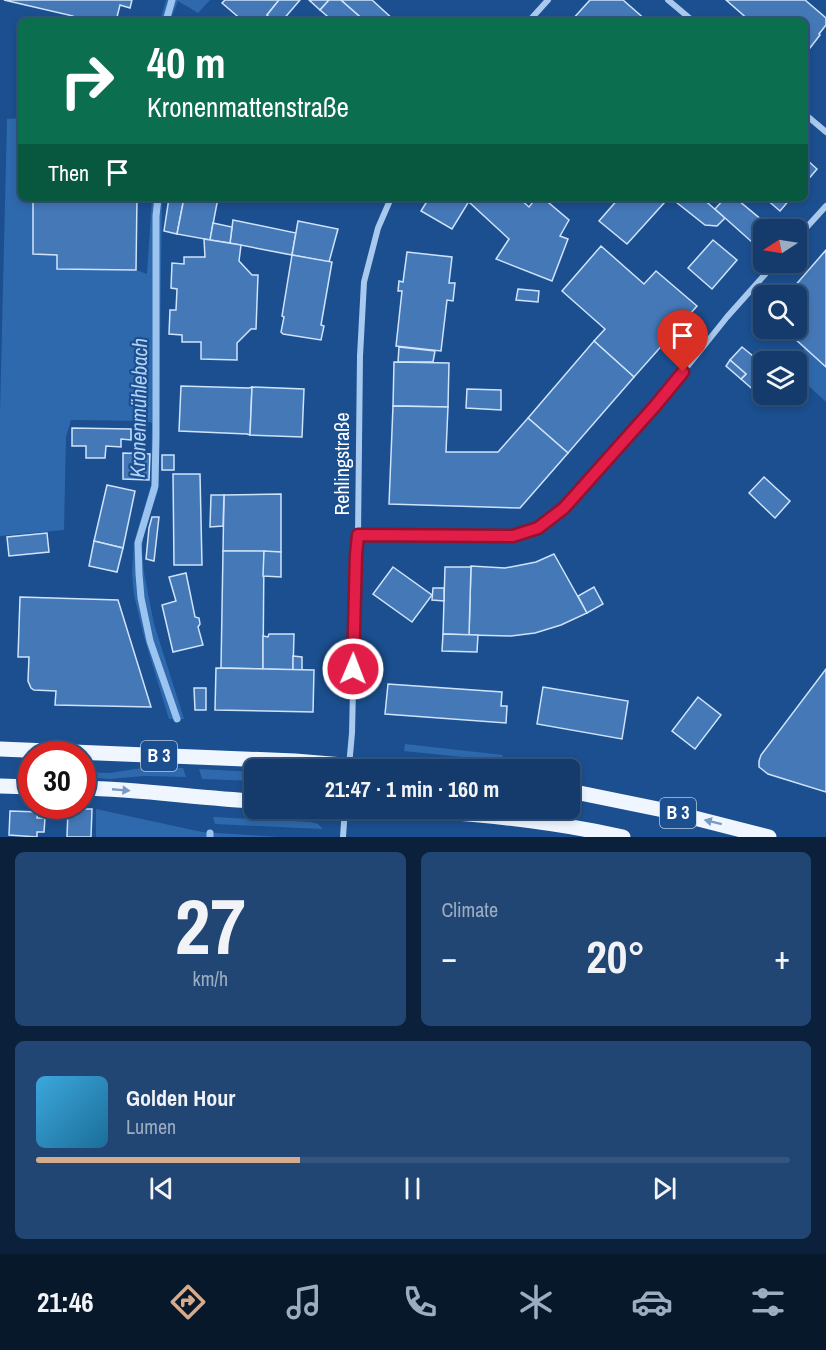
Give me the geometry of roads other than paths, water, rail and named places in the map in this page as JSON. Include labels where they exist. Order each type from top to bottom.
[{"type":"main road","name":"B 3","points":[[0,749],[246,759]]},
{"type":"main road","points":[[0,786],[18,787]]},
{"type":"main road","name":"B 3","points":[[96,789],[244,800]]},
{"type":"main road","name":"B 3","points":[[580,793],[663,810],[769,837]]},
{"type":"main road","points":[[522,819],[623,837]]},
{"type":"street","points":[[532,18],[548,0]]},
{"type":"street","points":[[668,0],[689,18]]},
{"type":"street","points":[[808,117],[826,132]]},
{"type":"street","name":"Rehlingstraße","points":[[350,759],[364,282],[378,228],[390,201]]},
{"type":"street","points":[[807,227],[826,206]]},
{"type":"street","points":[[358,535],[513,536],[538,528],[564,508],[655,406],[766,273]]},
{"type":"street","points":[[343,837],[344,819]]},
{"type":"waterway","name":"Kronenmühlebach","points":[[167,18],[172,0]]},
{"type":"waterway","name":"Kronenmühlebach","points":[[158,201],[155,486],[138,543],[139,574],[141,598],[150,641],[177,719]]}]
